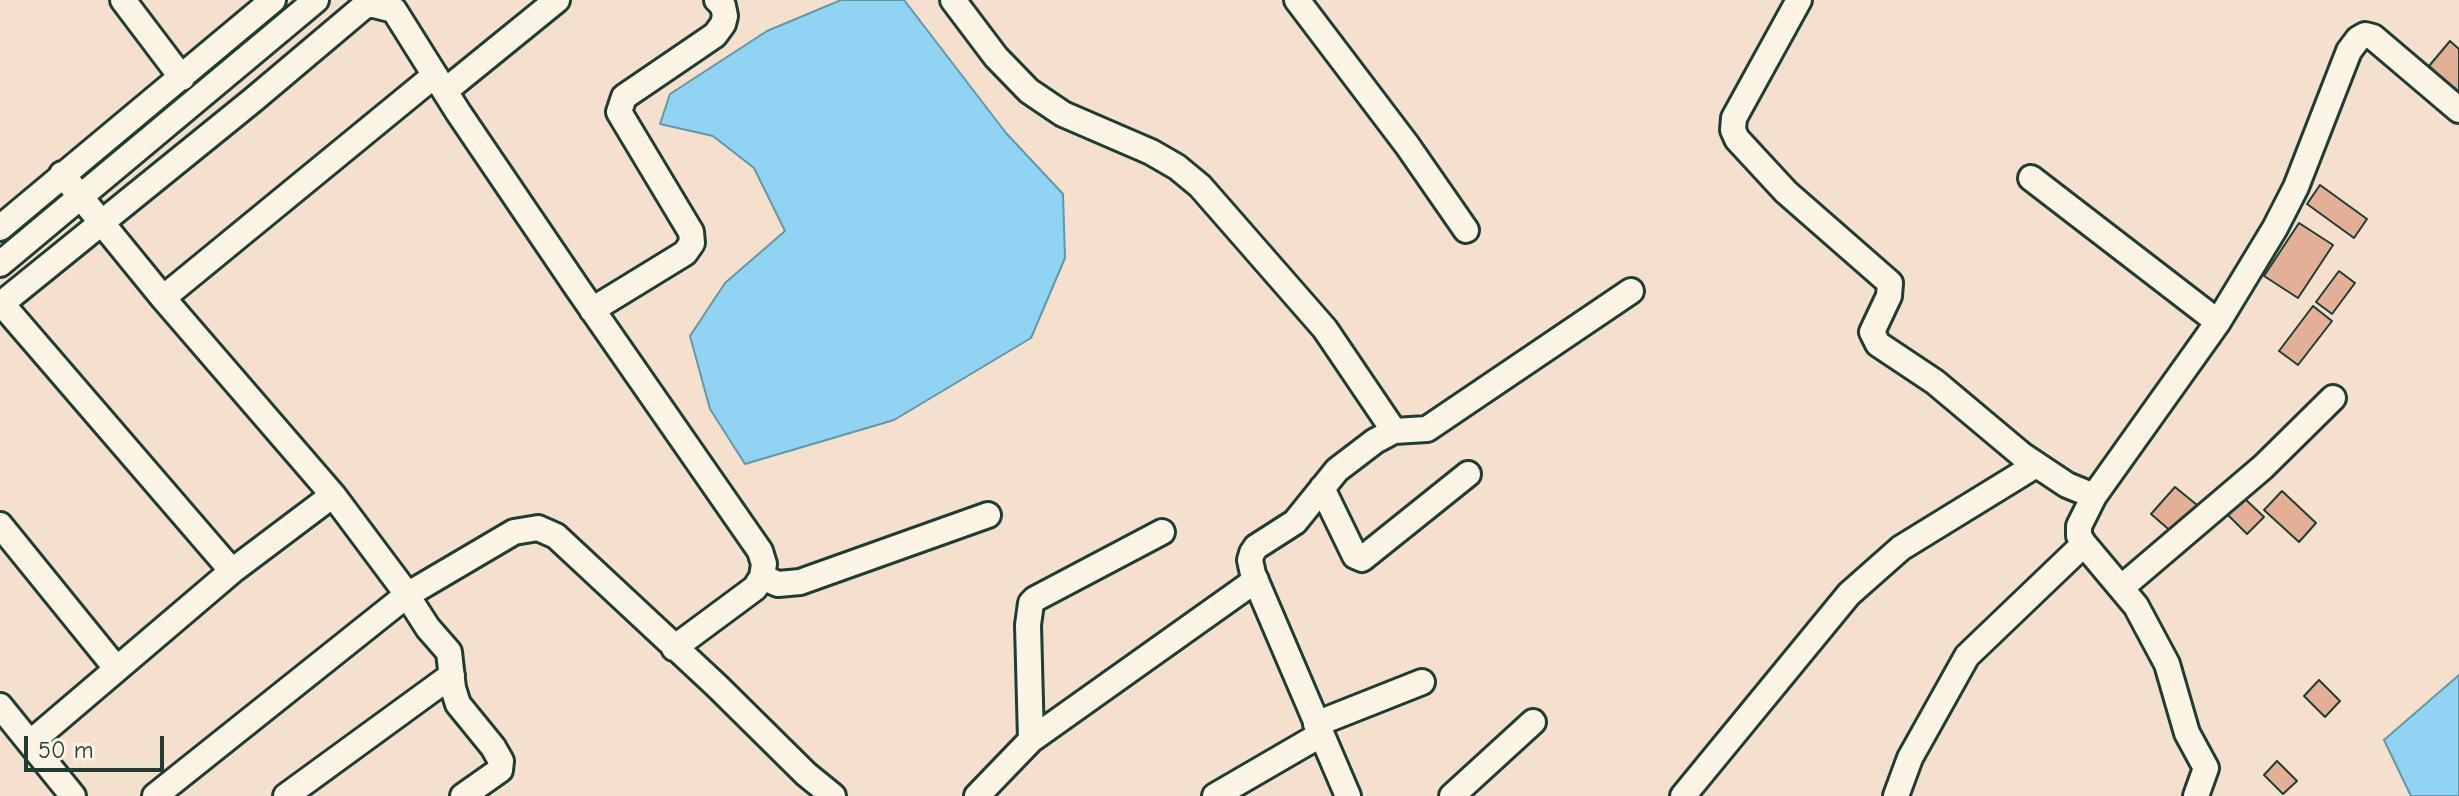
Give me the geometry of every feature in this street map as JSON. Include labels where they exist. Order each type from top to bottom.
[{"type":"street","points":[[123,0],[182,78]]},
{"type":"street","points":[[0,228],[273,0]]},
{"type":"street","points":[[0,264],[316,0]]},
{"type":"street","points":[[163,298],[440,83],[557,0]]},
{"type":"street","points":[[592,310],[685,253],[692,243],[691,232],[619,112],[624,97],[715,35],[725,16],[723,6],[717,0]]},
{"type":"street","points":[[953,0],[996,57],[1029,91],[1076,121],[1151,152],[1177,167],[1200,186],[1325,329],[1394,431]]},
{"type":"street","points":[[1297,0],[1407,145],[1466,230]]},
{"type":"street","points":[[1799,0],[1734,118],[1733,130],[1737,139],[1786,192],[1890,283],[1889,296],[1872,332],[1878,344],[1935,382],[2036,465],[2067,485],[2094,496]]},
{"type":"street","points":[[232,571],[1,304],[370,4],[394,10],[592,310],[760,551],[764,564],[762,577],[755,588],[674,648]]},
{"type":"street","points":[[2196,796],[2206,773],[2202,757],[2187,733],[2159,648],[2147,624],[2084,544],[2079,536],[2079,526],[2094,496],[2218,322],[2275,228],[2296,187],[2349,51],[2358,39],[2365,35],[2373,37],[2459,110]]},
{"type":"street","points":[[62,174],[163,298],[333,495],[428,628],[449,652],[458,704],[501,761],[500,770],[463,796]]},
{"type":"street","points":[[2031,178],[2218,322]]},
{"type":"street","points":[[1348,796],[1256,580],[1250,560],[1256,547],[1295,522],[1342,465],[1394,431],[1427,429],[1631,291]]},
{"type":"street","points":[[2121,588],[2263,467],[2333,398]]},
{"type":"street","points":[[1683,796],[1849,594],[1901,548],[2036,465]]},
{"type":"street","points":[[1322,488],[1355,556],[1362,559],[1468,474]]},
{"type":"street","points":[[30,743],[232,571],[333,495]]},
{"type":"street","points":[[762,577],[778,584],[800,582],[988,515]]},
{"type":"street","points":[[0,525],[116,668]]},
{"type":"street","points":[[155,796],[407,595],[514,532],[538,528],[556,536],[833,796]]},
{"type":"street","points":[[1031,740],[1028,625],[1031,603],[1162,532]]},
{"type":"street","points":[[1896,796],[1910,758],[1967,656],[2084,544]]},
{"type":"street","points":[[977,796],[1031,740],[1256,580]]},
{"type":"street","points":[[286,796],[452,675]]},
{"type":"street","points":[[1215,796],[1318,730],[1422,682]]},
{"type":"street","points":[[0,706],[73,796]]},
{"type":"street","points":[[1452,796],[1533,722]]},
{"type":"water","points":[[841,0],[904,0],[1006,133],[1063,194],[1065,258],[1031,338],[894,420],[745,464],[710,409],[690,336],[725,283],[785,231],[754,168],[713,136],[660,124],[670,94],[767,31]]},
{"type":"water","points":[[2459,675],[2459,796],[2411,796],[2384,740]]},
{"type":"building","points":[[2450,41],[2459,49],[2459,93],[2429,66]]},
{"type":"building","points":[[2320,185],[2367,219],[2354,238],[2307,204]]},
{"type":"building","points":[[2299,223],[2333,245],[2298,298],[2264,276]]},
{"type":"building","points":[[2339,271],[2355,283],[2332,314],[2316,302]]},
{"type":"building","points":[[2313,306],[2332,321],[2298,365],[2279,351]]},
{"type":"building","points":[[2175,487],[2197,505],[2174,534],[2151,514]]},
{"type":"building","points":[[2282,491],[2316,523],[2299,542],[2264,510]]},
{"type":"building","points":[[2243,497],[2264,517],[2247,534],[2227,514]]},
{"type":"building","points":[[2319,680],[2340,701],[2325,717],[2304,696]]},
{"type":"building","points":[[2277,761],[2297,781],[2283,794],[2264,775]]}]
